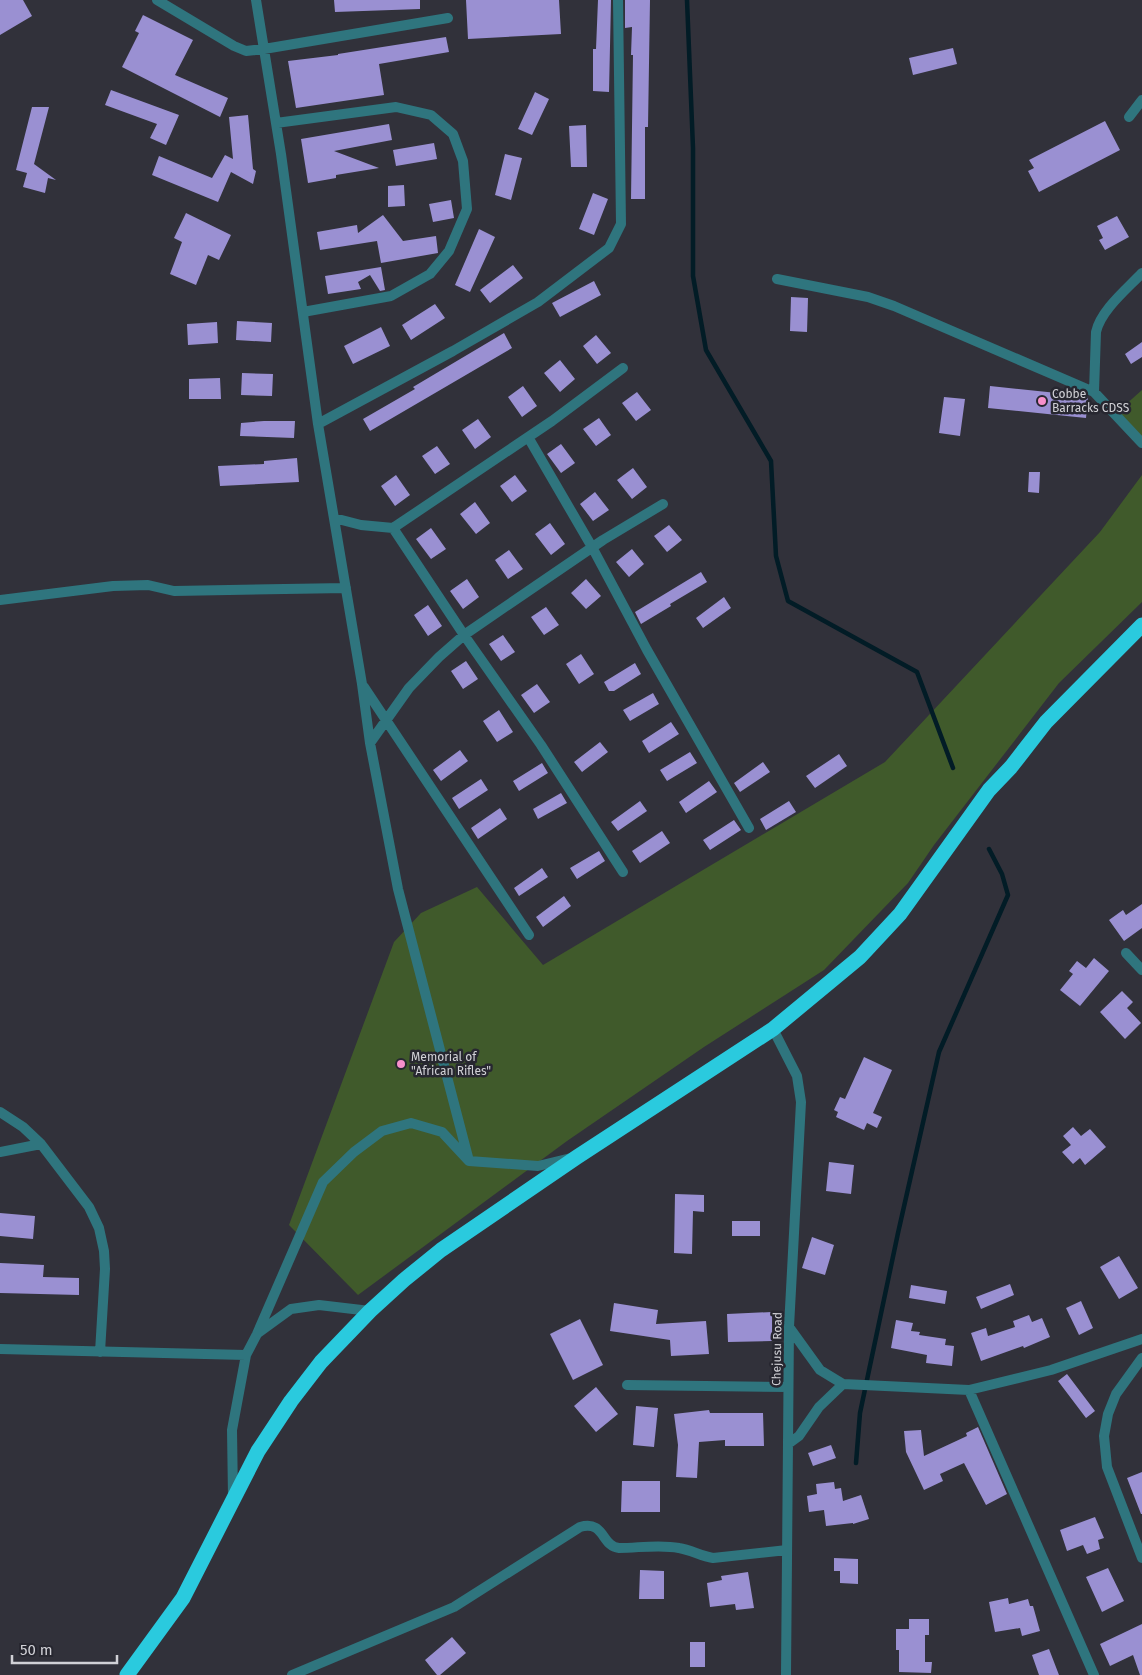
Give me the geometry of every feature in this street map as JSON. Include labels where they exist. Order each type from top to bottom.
[{"type":"highway","points":[[129,1674],[183,1598],[258,1451],[291,1400],[321,1362],[370,1311],[441,1250],[576,1157],[773,1029],[860,956],[900,914],[989,790],[1011,768],[1046,722],[1142,624]]},
{"type":"street","points":[[157,0],[234,46],[246,51],[448,18]]},
{"type":"street","points":[[256,0],[276,123],[318,424],[362,684],[370,743],[398,889],[469,1161]]},
{"type":"street","points":[[318,424],[453,351],[538,302],[609,248],[621,224],[618,0]]},
{"type":"street","points":[[1129,117],[1142,100]]},
{"type":"street","points":[[276,123],[396,107],[431,115],[453,134],[463,161],[467,209],[449,251],[430,274],[390,296],[303,312]]},
{"type":"street","points":[[1094,392],[1096,332],[1098,324],[1103,314],[1142,273]]},
{"type":"street","points":[[777,279],[868,297],[894,306],[1094,392],[1142,443]]},
{"type":"street","points":[[334,518],[361,525],[393,528],[528,437],[623,368]]},
{"type":"street","points":[[528,437],[592,547],[646,650],[748,828]]},
{"type":"street","points":[[370,743],[409,688],[438,657],[464,635],[592,547],[663,504]]},
{"type":"street","points":[[393,528],[540,745],[623,872]]},
{"type":"street","points":[[0,600],[113,586],[148,585],[174,591],[346,588]]},
{"type":"street","points":[[362,684],[529,936]]},
{"type":"street","points":[[1126,953],[1142,970]]},
{"type":"street","name":"Chejusu Road","points":[[773,1029],[797,1076],[801,1102],[789,1327],[786,1675]]},
{"type":"street","points":[[0,1112],[23,1127],[41,1144],[89,1207],[99,1228],[104,1251],[105,1269],[100,1352]]},
{"type":"street","points":[[233,1498],[232,1430],[246,1355],[257,1334],[323,1182],[354,1152],[382,1131],[411,1123],[442,1132],[469,1161],[538,1166],[576,1157]]},
{"type":"street","points":[[0,1152],[41,1144]]},
{"type":"street","points":[[257,1334],[291,1309],[319,1305],[370,1311]]},
{"type":"street","points":[[789,1327],[820,1370],[843,1384],[969,1390],[1051,1370],[1142,1339]]},
{"type":"street","points":[[0,1350],[246,1355]]},
{"type":"street","points":[[1140,1551],[1107,1467],[1104,1436],[1108,1414],[1116,1394],[1142,1358]]},
{"type":"street","points":[[788,1444],[799,1436],[819,1407],[843,1384]]},
{"type":"street","points":[[626,1386],[788,1387]]},
{"type":"street","points":[[969,1390],[1094,1675]]},
{"type":"street","points":[[292,1675],[454,1607],[580,1526],[588,1524],[600,1530],[612,1546],[619,1548],[671,1547],[713,1558],[787,1550]]},
{"type":"green space","points":[[1142,390],[1142,446],[1114,415]]},
{"type":"green space","points":[[1142,475],[1142,602],[1059,683],[934,845],[908,883],[824,970],[704,1047],[567,1141],[358,1295],[289,1225],[394,942],[421,913],[477,887],[543,965],[885,762],[1100,532]]},
{"type":"building","points":[[0,0],[23,0],[32,16],[0,35]]},
{"type":"building","points":[[334,0],[420,0],[420,9],[335,12]]},
{"type":"building","points":[[466,0],[559,0],[561,34],[468,39]]},
{"type":"building","points":[[598,0],[611,0],[609,92],[593,91],[593,49],[596,49]]},
{"type":"building","points":[[625,0],[650,0],[648,127],[645,127],[645,199],[631,199],[633,55],[631,55],[632,27],[625,28]]},
{"type":"building","points":[[143,15],[193,40],[175,75],[228,98],[220,117],[122,67],[139,33],[135,31]]},
{"type":"building","points":[[446,37],[449,52],[379,64],[384,95],[296,108],[288,61],[338,55]]},
{"type":"building","points":[[953,48],[957,64],[913,75],[909,58]]},
{"type":"building","points":[[111,90],[179,115],[166,145],[150,138],[157,124],[105,105]]},
{"type":"building","points":[[535,92],[549,99],[532,135],[518,129]]},
{"type":"building","points":[[32,107],[49,107],[34,164],[56,180],[48,178],[45,193],[23,187],[27,173],[16,170]]},
{"type":"building","points":[[248,115],[253,169],[256,171],[253,184],[231,172],[218,202],[152,175],[159,156],[212,178],[225,155],[233,159],[229,117]]},
{"type":"building","points":[[1105,121],[1120,150],[1039,192],[1028,171],[1034,168],[1029,160]]},
{"type":"building","points":[[389,124],[392,140],[334,151],[379,168],[336,175],[336,178],[308,183],[301,139]]},
{"type":"building","points":[[586,125],[587,167],[571,167],[569,126]]},
{"type":"building","points":[[434,143],[437,159],[396,166],[393,150]]},
{"type":"building","points":[[505,154],[522,158],[511,200],[495,195]]},
{"type":"building","points":[[404,185],[405,206],[388,207],[388,186]]},
{"type":"building","points":[[593,193],[608,199],[594,235],[579,229]]},
{"type":"building","points":[[451,200],[454,218],[433,222],[429,204]]},
{"type":"building","points":[[186,213],[231,235],[219,260],[208,255],[196,285],[170,274],[182,242],[174,238]]},
{"type":"building","points":[[383,215],[403,241],[436,236],[438,253],[381,263],[377,241],[320,250],[317,232],[357,225],[358,233]]},
{"type":"building","points":[[1117,216],[1129,237],[1105,250],[1099,240],[1103,238],[1097,226]]},
{"type":"building","points":[[479,229],[495,237],[470,292],[455,285]]},
{"type":"building","points":[[513,265],[523,278],[490,303],[480,290]]},
{"type":"building","points":[[381,267],[385,290],[380,291],[370,275],[358,282],[361,289],[328,294],[325,276]]},
{"type":"building","points":[[594,281],[601,295],[560,317],[552,303]]},
{"type":"building","points":[[791,297],[808,298],[807,332],[790,331]]},
{"type":"building","points":[[435,304],[445,318],[411,340],[402,325]]},
{"type":"building","points":[[237,321],[272,323],[271,342],[236,340]]},
{"type":"building","points":[[217,322],[218,343],[188,345],[187,324]]},
{"type":"building","points":[[381,327],[390,346],[353,364],[344,346]]},
{"type":"building","points":[[504,333],[512,348],[370,431],[363,419]]},
{"type":"building","points":[[596,335],[611,353],[597,364],[583,346]]},
{"type":"building","points":[[1142,342],[1142,357],[1131,364],[1125,354]]},
{"type":"building","points":[[560,360],[575,379],[560,392],[544,373]]},
{"type":"building","points":[[242,373],[273,374],[272,396],[241,395]]},
{"type":"building","points":[[220,378],[221,399],[189,399],[189,379]]},
{"type":"building","points":[[523,386],[537,406],[522,417],[508,397]]},
{"type":"building","points":[[990,386],[1086,396],[1088,397],[1086,418],[988,408]]},
{"type":"building","points":[[637,392],[651,410],[636,421],[622,403]]},
{"type":"building","points":[[944,397],[965,399],[960,436],[939,433]]},
{"type":"building","points":[[599,418],[611,435],[596,446],[583,429]]},
{"type":"building","points":[[478,419],[491,437],[475,449],[462,430]]},
{"type":"building","points":[[295,421],[294,438],[240,436],[241,423]]},
{"type":"building","points":[[561,444],[575,463],[561,473],[547,454]]},
{"type":"building","points":[[437,446],[450,464],[435,474],[422,456]]},
{"type":"building","points":[[297,458],[299,482],[220,486],[218,466],[264,464],[264,461]]},
{"type":"building","points":[[633,468],[647,487],[632,499],[617,480]]},
{"type":"building","points":[[1029,472],[1040,472],[1039,493],[1028,492]]},
{"type":"building","points":[[396,475],[410,495],[395,506],[381,486]]},
{"type":"building","points":[[515,475],[527,491],[512,502],[500,486]]},
{"type":"building","points":[[595,492],[609,510],[593,521],[580,504]]},
{"type":"building","points":[[475,502],[490,523],[476,534],[460,514]]},
{"type":"building","points":[[550,523],[565,544],[551,555],[535,534]]},
{"type":"building","points":[[669,525],[682,540],[667,552],[654,536]]},
{"type":"building","points":[[431,528],[446,549],[431,559],[416,539]]},
{"type":"building","points":[[632,549],[644,564],[629,577],[616,562]]},
{"type":"building","points":[[509,550],[523,569],[508,579],[495,560]]},
{"type":"building","points":[[701,572],[707,582],[641,624],[635,612]]},
{"type":"building","points":[[467,579],[479,597],[463,609],[450,591]]},
{"type":"building","points":[[586,579],[601,596],[586,609],[571,593]]},
{"type":"building","points":[[724,597],[731,608],[703,628],[696,618]]},
{"type":"building","points":[[428,605],[442,626],[428,636],[414,615]]},
{"type":"building","points":[[546,607],[559,625],[544,635],[531,617]]},
{"type":"building","points":[[503,635],[515,652],[501,661],[489,644]]},
{"type":"building","points":[[581,654],[594,674],[579,684],[566,664]]},
{"type":"building","points":[[466,661],[478,679],[463,689],[451,671]]},
{"type":"building","points":[[635,663],[641,674],[614,691],[609,691],[604,682]]},
{"type":"building","points":[[537,684],[550,702],[534,713],[521,695]]},
{"type":"building","points":[[653,693],[659,704],[630,721],[623,710]]},
{"type":"building","points":[[499,710],[513,732],[497,742],[483,721]]},
{"type":"building","points":[[671,722],[679,734],[649,753],[642,741]]},
{"type":"building","points":[[600,742],[608,752],[582,772],[574,762]]},
{"type":"building","points":[[460,750],[468,761],[441,781],[433,770]]},
{"type":"building","points":[[690,752],[697,763],[667,781],[660,770]]},
{"type":"building","points":[[839,754],[847,766],[815,788],[806,776]]},
{"type":"building","points":[[763,762],[770,772],[740,792],[734,783]]},
{"type":"building","points":[[542,763],[548,773],[519,791],[513,781]]},
{"type":"building","points":[[481,779],[488,790],[459,809],[452,798]]},
{"type":"building","points":[[709,781],[717,792],[686,813],[679,802]]},
{"type":"building","points":[[561,793],[567,803],[538,819],[533,809]]},
{"type":"building","points":[[640,801],[647,811],[618,831],[611,822]]},
{"type":"building","points":[[789,801],[796,812],[766,830],[760,819]]},
{"type":"building","points":[[500,808],[507,819],[478,839],[471,828]]},
{"type":"building","points":[[734,820],[741,830],[710,850],[703,840]]},
{"type":"building","points":[[662,831],[670,843],[640,863],[632,851]]},
{"type":"building","points":[[599,851],[605,861],[577,879],[570,868]]},
{"type":"building","points":[[542,868],[548,877],[519,896],[514,888]]},
{"type":"building","points":[[564,896],[571,906],[543,927],[536,917]]},
{"type":"building","points":[[1142,904],[1142,928],[1124,941],[1109,920],[1123,910],[1126,915]]},
{"type":"building","points":[[1094,958],[1109,971],[1080,1006],[1060,990],[1073,974],[1069,971],[1077,961],[1086,968]]},
{"type":"building","points":[[1122,991],[1133,1002],[1127,1008],[1141,1023],[1125,1039],[1100,1012]]},
{"type":"building","points":[[864,1057],[892,1070],[873,1113],[882,1117],[877,1128],[867,1123],[864,1130],[836,1117],[838,1112],[834,1110],[840,1097],[845,1099]]},
{"type":"building","points":[[1073,1127],[1081,1136],[1090,1129],[1106,1147],[1085,1165],[1080,1158],[1073,1164],[1062,1152],[1071,1145],[1063,1136]]},
{"type":"building","points":[[829,1162],[854,1165],[851,1194],[826,1191]]},
{"type":"building","points":[[675,1194],[704,1195],[704,1212],[693,1211],[692,1254],[674,1253]]},
{"type":"building","points":[[0,1213],[35,1216],[33,1239],[0,1236]]},
{"type":"building","points":[[732,1221],[760,1221],[760,1236],[732,1236]]},
{"type":"building","points":[[812,1237],[834,1245],[825,1275],[802,1268]]},
{"type":"building","points":[[1119,1256],[1138,1288],[1119,1299],[1100,1267]]},
{"type":"building","points":[[0,1263],[44,1265],[43,1277],[79,1278],[79,1295],[0,1293]]},
{"type":"building","points":[[1010,1284],[1014,1295],[981,1309],[976,1297]]},
{"type":"building","points":[[911,1285],[947,1291],[945,1304],[909,1298]]},
{"type":"building","points":[[1081,1301],[1093,1328],[1079,1335],[1066,1308]]},
{"type":"building","points":[[614,1303],[658,1310],[656,1324],[706,1321],[709,1354],[671,1356],[670,1340],[610,1331]]},
{"type":"building","points":[[772,1312],[772,1341],[728,1342],[727,1314]]},
{"type":"building","points":[[1029,1315],[1032,1322],[1042,1318],[1050,1337],[1024,1348],[1023,1346],[981,1361],[971,1333],[986,1328],[988,1336],[1015,1327],[1013,1321]]},
{"type":"building","points":[[580,1319],[603,1365],[573,1380],[550,1334]]},
{"type":"building","points":[[896,1320],[913,1323],[911,1331],[920,1332],[919,1335],[946,1339],[945,1345],[954,1346],[952,1366],[926,1363],[927,1355],[891,1348]]},
{"type":"building","points":[[1067,1374],[1095,1411],[1086,1418],[1058,1381]]},
{"type":"building","points":[[596,1387],[618,1414],[596,1432],[574,1406]]},
{"type":"building","points":[[636,1406],[658,1408],[654,1447],[633,1445]]},
{"type":"building","points":[[709,1410],[710,1413],[763,1413],[764,1446],[725,1446],[725,1440],[699,1442],[697,1478],[676,1477],[678,1445],[674,1414]]},
{"type":"building","points":[[978,1427],[1007,1494],[986,1505],[964,1463],[940,1474],[943,1481],[924,1490],[906,1452],[904,1431],[921,1430],[924,1456],[967,1436],[966,1433]]},
{"type":"building","points":[[831,1445],[836,1458],[813,1466],[808,1453]]},
{"type":"building","points":[[1142,1472],[1142,1514],[1141,1514],[1127,1478]]},
{"type":"building","points":[[622,1481],[660,1481],[660,1512],[621,1512]]},
{"type":"building","points":[[834,1482],[835,1489],[841,1488],[843,1501],[861,1495],[869,1519],[853,1524],[826,1526],[824,1510],[809,1512],[807,1496],[817,1494],[816,1484]]},
{"type":"building","points":[[1095,1517],[1104,1538],[1098,1540],[1100,1549],[1087,1554],[1083,1545],[1067,1551],[1060,1530]]},
{"type":"building","points":[[834,1558],[858,1559],[858,1584],[840,1583],[840,1571],[834,1571]]},
{"type":"building","points":[[1108,1568],[1124,1601],[1102,1612],[1086,1577]]},
{"type":"building","points":[[640,1570],[664,1571],[664,1599],[639,1599]]},
{"type":"building","points":[[748,1572],[754,1608],[736,1610],[735,1604],[710,1607],[707,1583],[722,1580],[721,1576]]},
{"type":"building","points":[[1008,1598],[1009,1604],[1028,1599],[1030,1606],[1033,1606],[1040,1631],[1022,1636],[1020,1628],[995,1632],[989,1602]]},
{"type":"building","points":[[909,1619],[929,1619],[929,1635],[925,1635],[925,1662],[932,1662],[931,1673],[899,1672],[899,1650],[896,1650],[896,1629],[909,1629]]},
{"type":"building","points":[[1142,1624],[1142,1675],[1140,1675],[1133,1655],[1110,1666],[1100,1644]]},
{"type":"building","points":[[452,1637],[466,1653],[440,1675],[437,1675],[425,1660]]},
{"type":"building","points":[[690,1642],[705,1642],[705,1667],[690,1667]]},
{"type":"building","points":[[1049,1649],[1059,1675],[1039,1675],[1032,1655]]},
{"type":"waterway","points":[[687,0],[693,148],[693,276],[706,350],[771,461],[776,556],[788,601],[917,672],[953,768]]},
{"type":"waterway","points":[[856,1463],[860,1413],[939,1052],[1008,895],[1002,874],[989,849]]},
{"type":"place","name":"Cobbe Barracks CDSS","points":[[1042,401]]},
{"type":"place","name":"Memorial of \"African Rifles\"","points":[[401,1064]]}]
